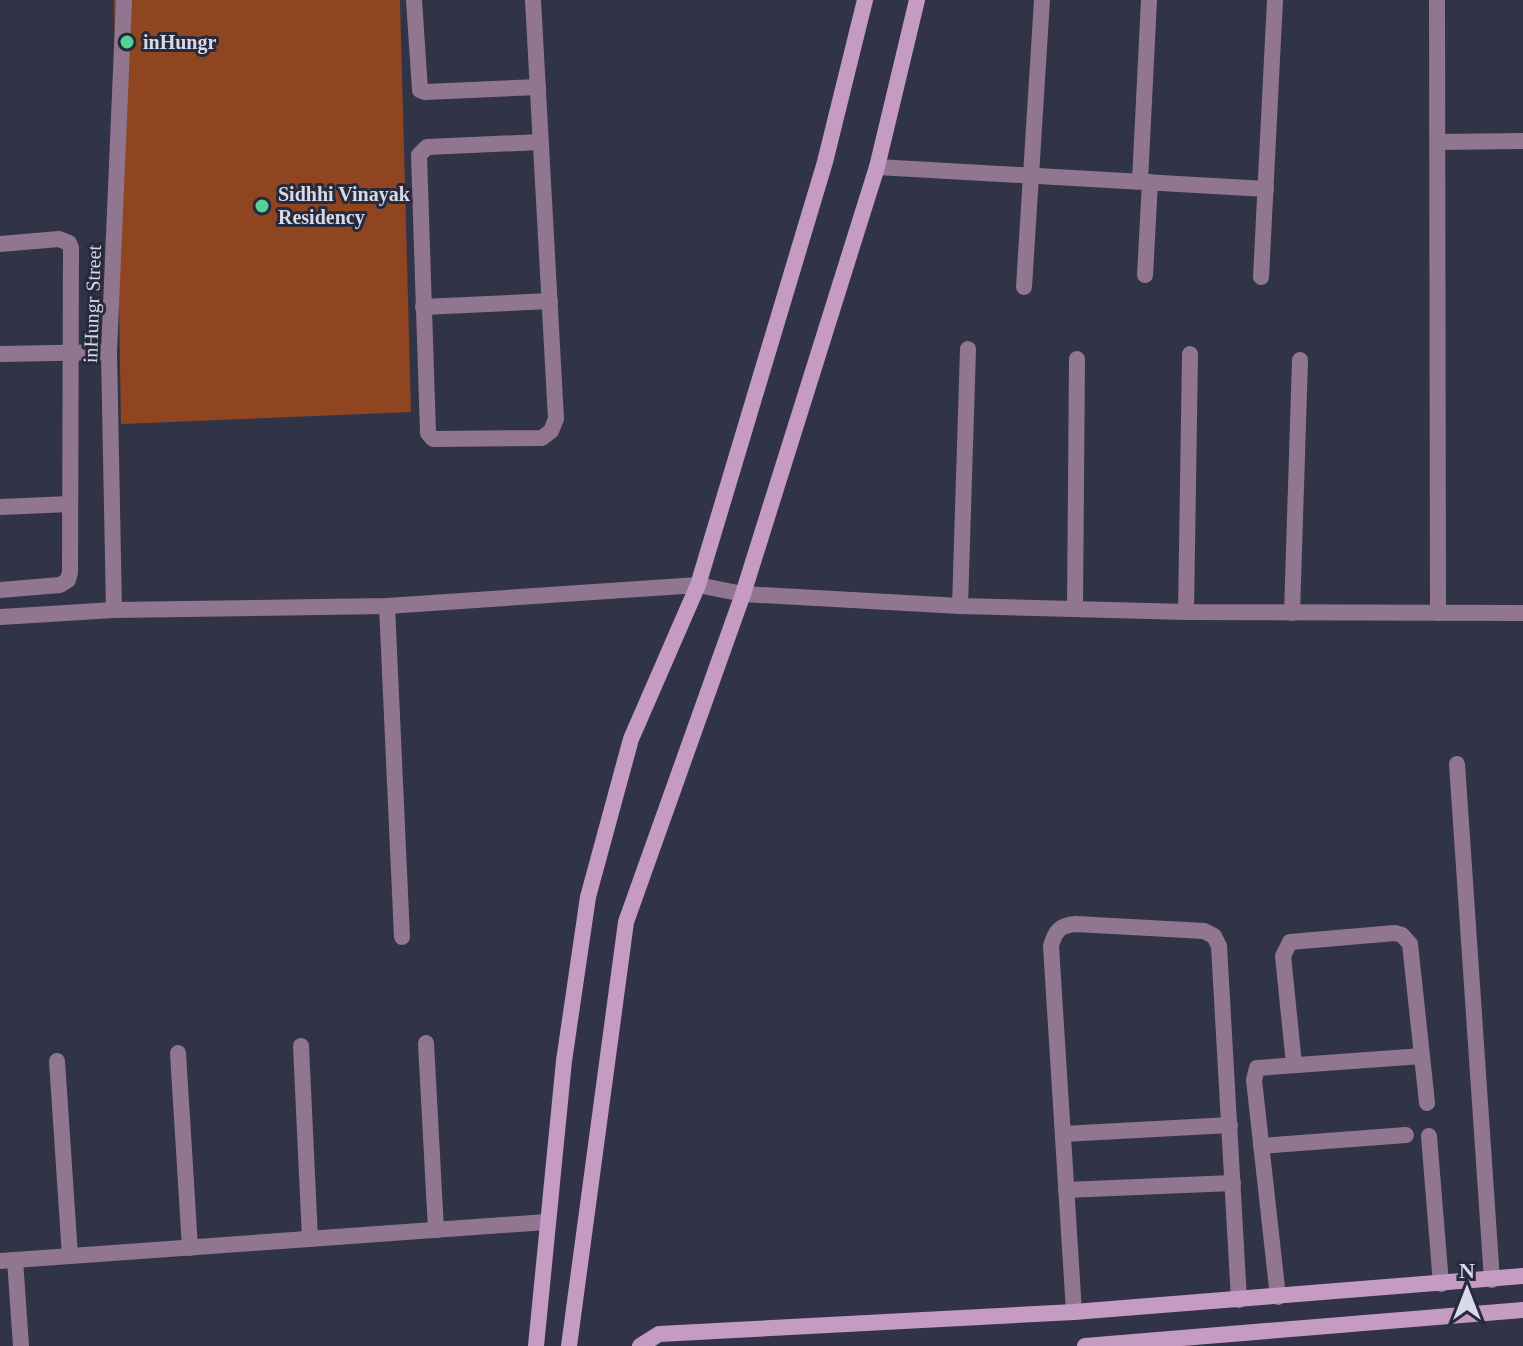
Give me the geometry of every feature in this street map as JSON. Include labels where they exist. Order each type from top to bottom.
[{"type":"street","name":"inHungr Street","points":[[114,610],[109,352],[124,0]]},
{"type":"street","points":[[414,0],[420,90],[538,87]]},
{"type":"street","points":[[533,0],[550,301],[556,419],[551,431],[542,438],[433,439],[428,433],[418,161],[422,150],[427,147],[541,142]]},
{"type":"street","points":[[536,1346],[564,1061],[588,897],[631,739],[698,585],[825,162],[865,0]]},
{"type":"street","points":[[569,1346],[626,922],[743,594],[877,167],[917,0]]},
{"type":"street","points":[[1024,287],[1042,0]]},
{"type":"street","points":[[1145,275],[1149,0]]},
{"type":"street","points":[[1261,277],[1275,0]]},
{"type":"street","points":[[1437,0],[1438,613]]},
{"type":"street","points":[[1438,142],[1523,141]]},
{"type":"street","points":[[877,167],[1266,189]]},
{"type":"street","points":[[0,244],[59,239],[69,243],[70,352],[68,580],[50,588],[0,590]]},
{"type":"street","points":[[423,307],[550,301]]},
{"type":"street","points":[[960,606],[968,349]]},
{"type":"street","points":[[0,354],[109,352]]},
{"type":"street","points":[[1186,612],[1190,354]]},
{"type":"street","points":[[1075,608],[1077,359]]},
{"type":"street","points":[[1292,613],[1300,360]]},
{"type":"street","points":[[0,507],[70,504]]},
{"type":"street","points":[[0,617],[114,610],[387,606],[698,585],[743,594],[960,606],[1186,612],[1523,613]]},
{"type":"street","points":[[387,606],[402,937]]},
{"type":"street","points":[[1457,764],[1492,1280]]},
{"type":"street","points":[[1074,1312],[1051,946],[1055,934],[1064,925],[1076,924],[1204,931],[1214,936],[1221,959],[1239,1300]]},
{"type":"street","points":[[1294,1064],[1283,956],[1290,942],[1395,933],[1402,935],[1410,944],[1427,1103]]},
{"type":"street","points":[[426,1043],[436,1230]]},
{"type":"street","points":[[301,1046],[310,1239]]},
{"type":"street","points":[[178,1053],[190,1248]]},
{"type":"street","points":[[1278,1297],[1254,1074],[1257,1068],[1422,1056]]},
{"type":"street","points":[[57,1061],[70,1256]]},
{"type":"street","points":[[1063,1134],[1230,1125]]},
{"type":"street","points":[[1261,1146],[1406,1135]]},
{"type":"street","points":[[1429,1136],[1441,1284]]},
{"type":"street","points":[[1066,1190],[1233,1183]]},
{"type":"street","points":[[21,1346],[8,1260],[546,1222]]},
{"type":"street","points":[[640,1346],[659,1334],[1074,1312],[1523,1276]]},
{"type":"street","points":[[1085,1346],[1523,1310]]},
{"type":"building","name":"Sidhhi Vinayak Residency","points":[[114,0],[400,0],[411,412],[121,424]]},
{"type":"place","name":"inHungr","points":[[127,42]]},
{"type":"place","name":"Sidhhi Vinayak Residency","points":[[262,206]]}]
